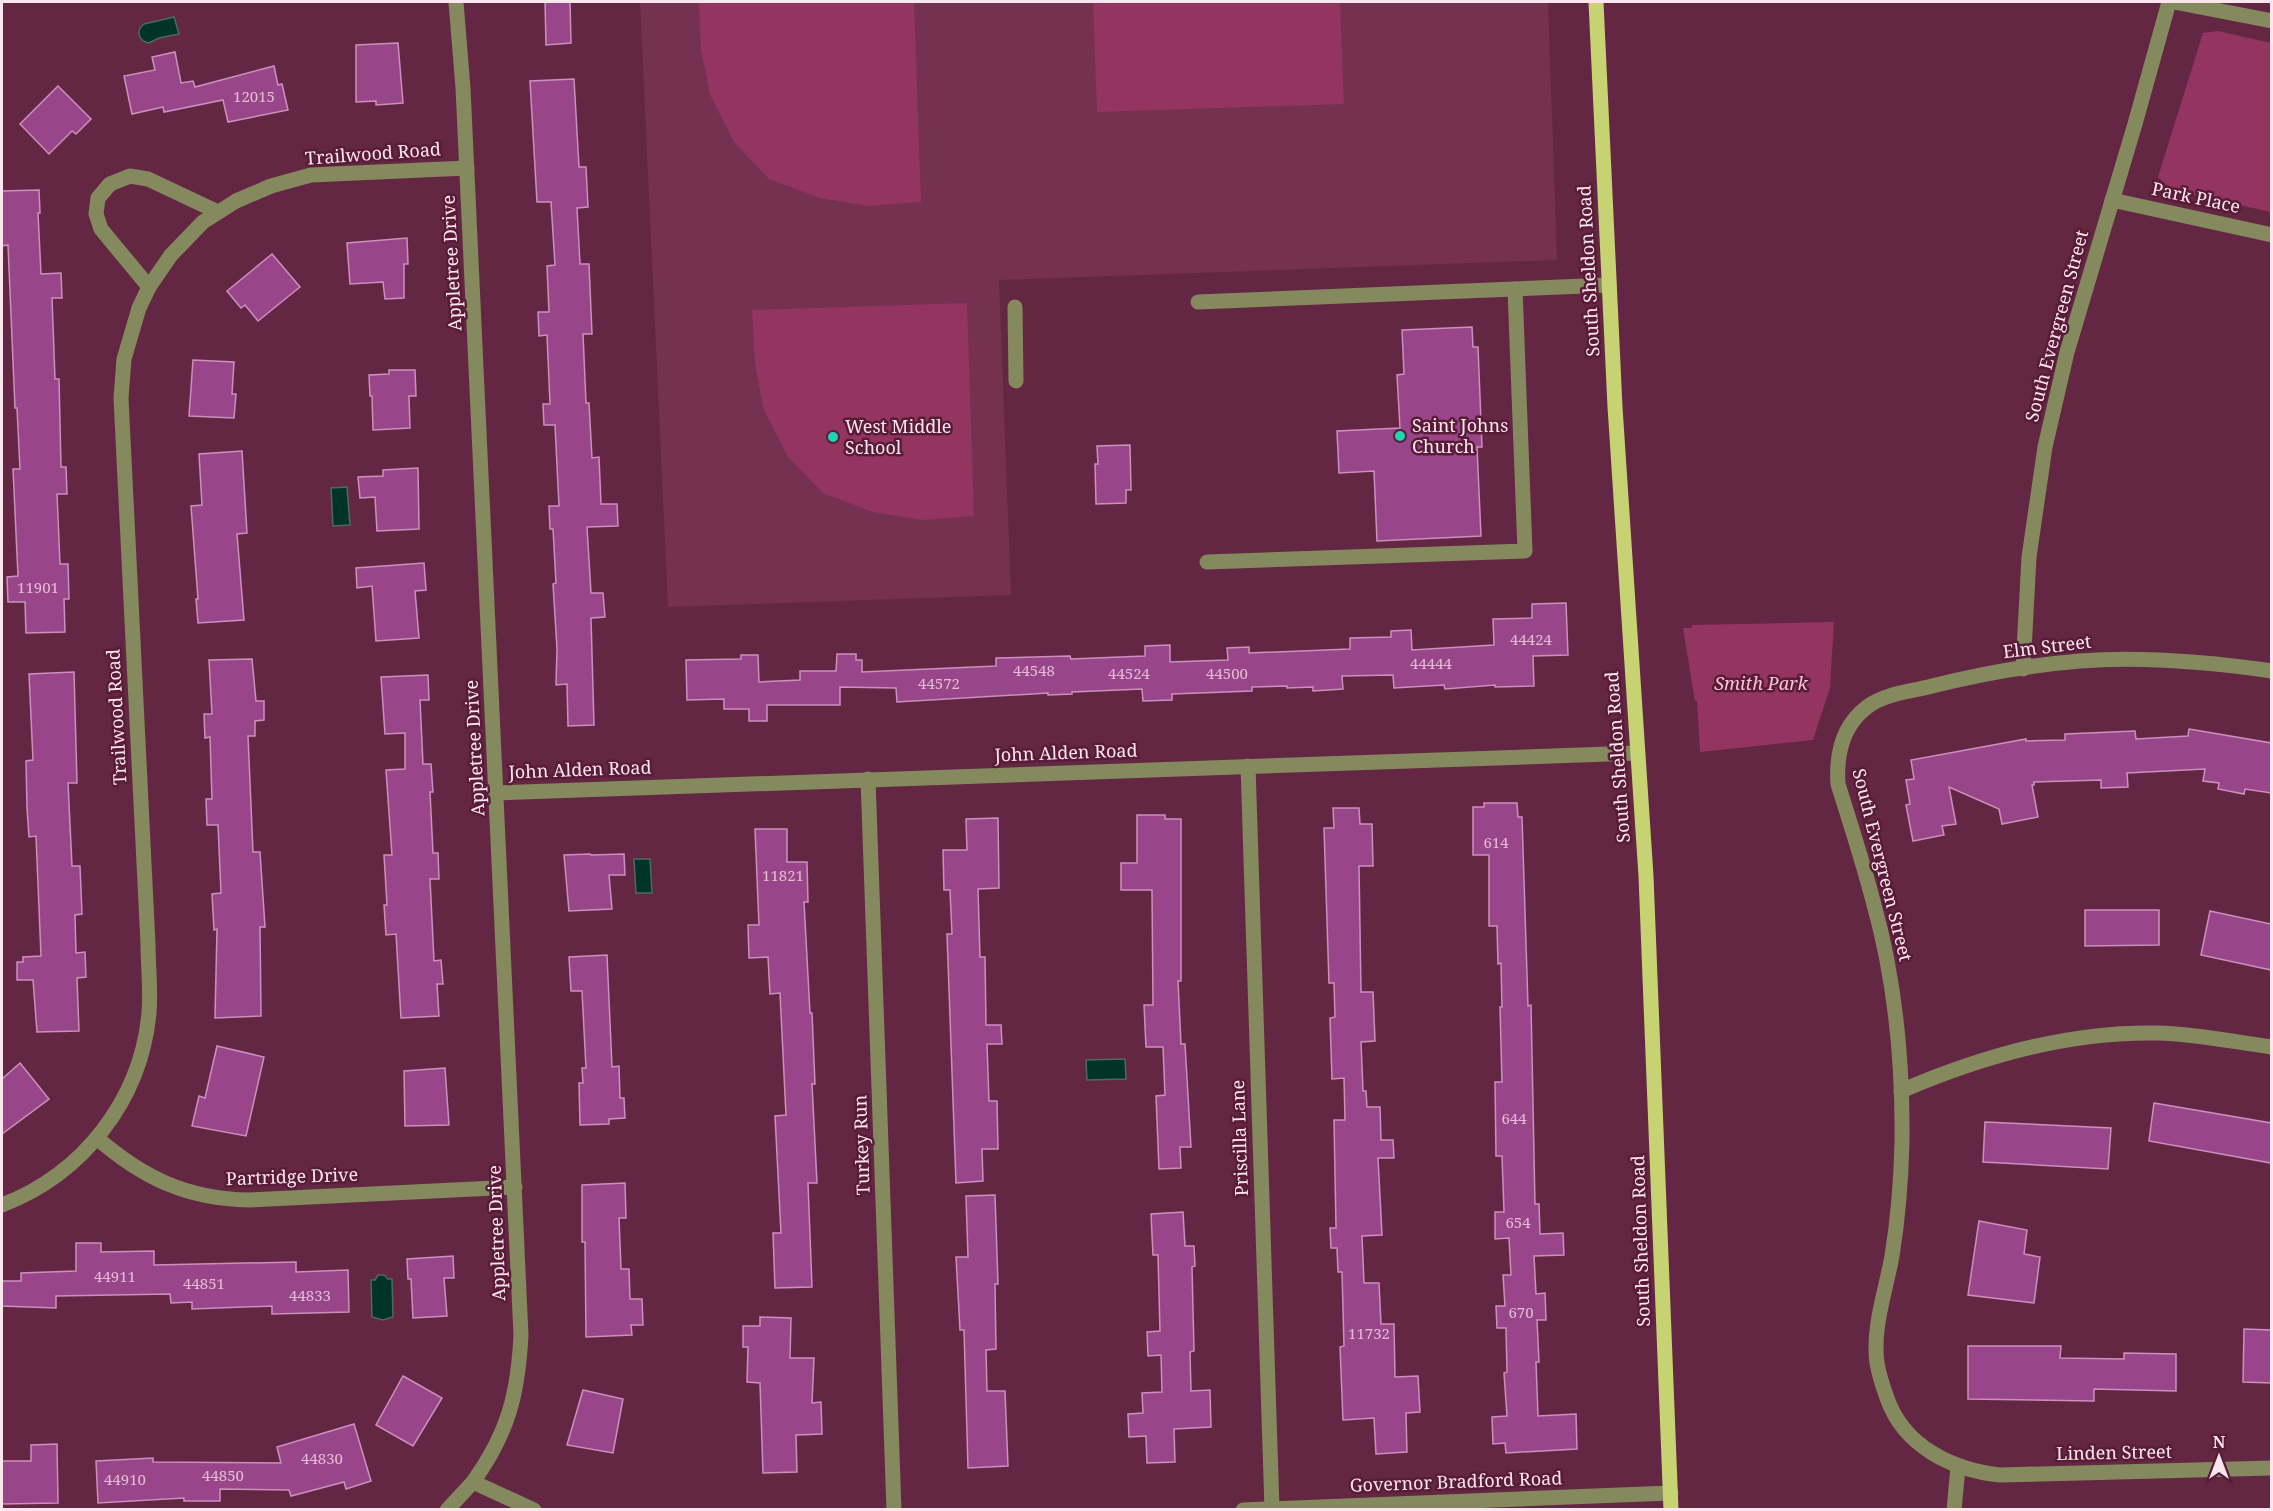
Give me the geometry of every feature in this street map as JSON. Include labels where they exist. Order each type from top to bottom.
[{"type":"main road","name":"South Sheldon Road","points":[[1596,2],[1615,407],[1646,876],[1671,1509]]},
{"type":"street","name":"Appletree Drive","points":[[456,2],[466,168],[521,1335],[519,1372],[513,1403],[488,1461],[473,1482]]},
{"type":"street","name":"South Evergreen Street","points":[[2023,669],[2029,557],[2045,447],[2067,352],[2169,2]]},
{"type":"street","points":[[2174,2],[2271,21]]},
{"type":"street","name":"Trailwood Road","points":[[97,1137],[120,1107],[134,1079],[149,1012],[148,944],[122,398],[127,349],[139,308],[149,287],[186,237],[236,201],[271,186],[311,175],[466,168]]},
{"type":"street","points":[[149,287],[101,229],[96,214],[98,198],[110,184],[130,176],[148,179],[218,212]]},
{"type":"street","name":"Park Place","points":[[2112,201],[2271,235]]},
{"type":"street","points":[[1198,302],[1609,285]]},
{"type":"street","points":[[1207,562],[1525,551],[1515,289]]},
{"type":"street","points":[[1015,307],[1016,381]]},
{"type":"street","name":"Elm Street","points":[[1845,734],[1868,706],[1884,698],[1963,678],[2023,669],[2080,661],[2137,659],[2217,663],[2271,671]]},
{"type":"street","name":"South Evergreen Street","points":[[1845,734],[1839,747],[1836,765],[1838,784],[1874,903],[1888,969],[1897,1032],[1901,1091],[1900,1190],[1892,1255],[1876,1338],[1877,1364],[1888,1401],[1903,1426],[1928,1451],[1958,1467]]},
{"type":"street","name":"John Alden Road","points":[[496,793],[1637,753]]},
{"type":"street","name":"Priscilla Lane","points":[[1248,766],[1272,1509]]},
{"type":"street","name":"Turkey Run","points":[[868,779],[894,1509]]},
{"type":"street","points":[[1901,1091],[1996,1055],[2052,1042],[2090,1037],[2158,1033],[2271,1047]]},
{"type":"street","points":[[2,1205],[18,1199],[53,1179],[77,1160],[97,1137]]},
{"type":"street","name":"Partridge Drive","points":[[97,1137],[122,1160],[152,1177],[182,1190],[220,1200],[515,1187]]},
{"type":"street","points":[[1954,1509],[1958,1467]]},
{"type":"street","name":"Linden Street","points":[[1958,1467],[2000,1475],[2271,1468]]},
{"type":"street","points":[[447,1509],[473,1482],[534,1509]]},
{"type":"street","name":"Governor Bradford Road","points":[[1243,1509],[1671,1493]]},
{"type":"shaded area","name":"West Middle School","points":[[640,2],[1548,2],[1557,260],[999,280],[1011,595],[668,607]]},
{"type":"shaded area","points":[[174,17],[179,34],[159,38],[149,43],[139,35],[144,24]]},
{"type":"shaded area","points":[[347,487],[350,525],[333,526],[331,488]]},
{"type":"shaded area","points":[[634,859],[650,859],[652,893],[636,893]]},
{"type":"shaded area","points":[[1125,1059],[1126,1079],[1087,1080],[1086,1060]]},
{"type":"shaded area","points":[[378,1275],[392,1279],[393,1317],[383,1320],[372,1317],[371,1280],[375,1280]]},
{"type":"green space","points":[[699,2],[914,2],[921,202],[869,206],[820,198],[769,179],[734,142],[710,95],[701,49]]},
{"type":"green space","points":[[1093,2],[1340,2],[1344,104],[1097,112]]},
{"type":"green space","points":[[2218,31],[2271,43],[2271,212],[2172,190],[2158,177],[2203,33]]},
{"type":"green space","points":[[967,303],[974,516],[922,520],[873,512],[823,493],[788,457],[763,408],[755,363],[752,310]]},
{"type":"green space","name":"Smith Park","points":[[1834,622],[1830,688],[1813,740],[1700,752],[1697,701],[1695,701],[1683,628],[1692,628],[1692,625]]},
{"type":"building","points":[[545,2],[570,2],[571,43],[546,45]]},
{"type":"building","points":[[398,43],[403,103],[376,105],[376,101],[356,102],[356,45]]},
{"type":"building","points":[[175,52],[181,83],[193,81],[195,87],[274,66],[278,85],[282,84],[288,110],[228,122],[223,100],[164,112],[163,107],[132,114],[124,76],[155,70],[152,57]]},
{"type":"building","points":[[574,79],[579,167],[586,167],[588,207],[577,208],[580,264],[589,264],[592,334],[583,334],[586,403],[589,403],[592,458],[599,457],[601,504],[617,504],[618,526],[587,527],[591,593],[603,593],[605,617],[591,618],[594,725],[568,726],[567,684],[556,685],[557,649],[553,584],[556,583],[553,529],[550,529],[549,506],[559,506],[555,425],[544,425],[543,404],[550,404],[547,335],[539,336],[538,312],[549,312],[547,266],[555,265],[551,202],[537,202],[530,81]]},
{"type":"building","points":[[58,86],[91,119],[76,134],[72,131],[49,154],[20,124]]},
{"type":"building","points":[[39,190],[41,274],[61,273],[62,298],[52,298],[55,379],[59,379],[61,467],[66,467],[67,494],[57,494],[60,564],[68,564],[69,599],[64,599],[65,632],[26,633],[25,602],[8,602],[7,577],[18,576],[13,469],[20,469],[8,245],[2,246],[2,191]]},
{"type":"building","points":[[407,238],[408,264],[404,264],[404,298],[385,299],[383,282],[350,284],[347,243]]},
{"type":"building","points":[[272,254],[300,287],[258,321],[245,305],[241,308],[227,291]]},
{"type":"building","name":"Saint Johns Church","points":[[1472,327],[1473,347],[1478,347],[1482,447],[1477,447],[1481,536],[1377,541],[1374,471],[1339,473],[1337,431],[1400,428],[1397,375],[1404,374],[1402,330]]},
{"type":"building","points":[[193,360],[234,362],[232,394],[236,394],[234,418],[189,416]]},
{"type":"building","points":[[389,370],[415,370],[416,396],[409,396],[410,428],[373,430],[369,375],[389,374]]},
{"type":"building","points":[[1130,445],[1131,490],[1126,490],[1126,503],[1096,504],[1097,446]]},
{"type":"building","points":[[242,451],[247,533],[237,534],[244,620],[198,623],[191,506],[202,505],[199,454]]},
{"type":"building","points":[[418,468],[419,529],[377,531],[375,497],[360,498],[358,477],[383,476],[383,470]]},
{"type":"building","points":[[424,563],[426,590],[415,591],[419,638],[376,641],[372,586],[357,588],[356,568]]},
{"type":"building","points":[[1566,603],[1568,655],[1533,656],[1534,686],[1495,687],[1495,685],[1445,689],[1444,685],[1394,688],[1393,675],[1342,676],[1343,689],[1313,691],[1313,687],[1252,687],[1252,691],[1172,694],[1172,700],[1143,701],[1142,689],[897,702],[896,688],[840,687],[840,705],[767,705],[767,721],[749,721],[749,709],[724,709],[724,699],[687,700],[686,660],[741,659],[741,655],[758,655],[759,682],[800,680],[800,671],[836,671],[837,654],[856,654],[856,660],[862,660],[862,672],[996,666],[996,658],[1070,656],[1071,659],[1145,656],[1145,646],[1170,645],[1170,662],[1228,660],[1227,648],[1249,647],[1249,653],[1350,649],[1350,638],[1391,637],[1391,631],[1411,630],[1412,650],[1494,645],[1493,619],[1532,618],[1532,604]]},
{"type":"building","points":[[252,659],[256,701],[264,701],[264,720],[255,721],[255,736],[248,736],[253,852],[260,852],[265,927],[260,927],[261,1016],[215,1018],[217,929],[214,930],[212,894],[221,893],[218,825],[207,825],[206,799],[212,799],[210,737],[205,738],[204,714],[212,714],[209,660]]},
{"type":"building","points":[[74,672],[77,783],[68,783],[72,866],[80,866],[82,914],[75,915],[76,953],[85,952],[86,977],[77,978],[79,1031],[37,1032],[33,980],[17,980],[17,962],[23,962],[23,957],[41,956],[36,836],[29,837],[27,808],[26,761],[33,760],[29,674]]},
{"type":"building","points":[[428,675],[429,700],[420,700],[423,764],[431,764],[433,853],[438,853],[439,879],[430,879],[434,961],[441,960],[443,984],[437,984],[439,1016],[401,1018],[396,934],[386,935],[384,855],[392,855],[386,770],[405,769],[405,733],[385,734],[381,677]]},
{"type":"building","points":[[2189,729],[2271,743],[2271,793],[2245,789],[2244,794],[2218,789],[2219,783],[2203,781],[2205,769],[2127,773],[2128,787],[2101,788],[2101,780],[2034,782],[2032,785],[2038,817],[2002,824],[1999,809],[1949,787],[1956,824],[1942,826],[1944,835],[1913,841],[1906,805],[1910,804],[1906,780],[1914,779],[1911,760],[2026,739],[2026,741],[2065,740],[2065,734],[2135,731],[2136,739],[2188,736]]},
{"type":"building","points":[[1484,803],[1517,803],[1518,817],[1522,817],[1528,1006],[1531,1005],[1535,1204],[1539,1204],[1540,1234],[1563,1233],[1564,1255],[1534,1256],[1536,1294],[1545,1293],[1546,1320],[1537,1320],[1538,1416],[1576,1414],[1577,1449],[1506,1453],[1505,1443],[1493,1444],[1492,1417],[1507,1416],[1504,1373],[1507,1372],[1506,1328],[1497,1328],[1496,1306],[1505,1306],[1503,1275],[1511,1275],[1509,1238],[1495,1239],[1495,1212],[1504,1212],[1502,1156],[1496,1156],[1495,1082],[1502,1082],[1501,963],[1498,964],[1497,926],[1489,926],[1489,855],[1473,855],[1473,807],[1484,807]]},
{"type":"building","points":[[1333,808],[1359,808],[1360,824],[1372,824],[1373,866],[1359,866],[1361,992],[1373,992],[1375,1041],[1361,1042],[1363,1091],[1366,1091],[1367,1107],[1380,1107],[1381,1140],[1393,1140],[1394,1158],[1378,1158],[1382,1235],[1362,1236],[1364,1283],[1379,1283],[1381,1324],[1394,1324],[1395,1377],[1418,1376],[1420,1412],[1406,1413],[1407,1452],[1376,1454],[1374,1418],[1343,1420],[1340,1347],[1344,1346],[1342,1272],[1338,1272],[1337,1248],[1331,1248],[1330,1228],[1336,1228],[1334,1120],[1345,1120],[1344,1078],[1332,1079],[1330,1018],[1335,1017],[1334,983],[1329,983],[1324,828],[1334,828]]},
{"type":"building","points":[[1137,815],[1165,815],[1165,819],[1181,819],[1181,981],[1178,981],[1181,1044],[1185,1044],[1191,1147],[1180,1147],[1181,1168],[1159,1169],[1156,1096],[1165,1095],[1163,1047],[1146,1047],[1144,1005],[1153,1005],[1152,890],[1121,890],[1121,863],[1137,863]]},
{"type":"building","points":[[998,818],[999,888],[978,889],[980,957],[985,957],[986,1025],[1001,1025],[1002,1044],[987,1044],[989,1101],[997,1101],[998,1149],[982,1149],[983,1181],[956,1183],[947,934],[952,934],[950,890],[944,890],[943,850],[967,850],[966,819]]},
{"type":"building","points":[[755,829],[787,829],[787,862],[807,862],[808,902],[804,902],[810,1013],[812,1013],[815,1084],[812,1084],[817,1183],[808,1183],[812,1287],[775,1288],[773,1233],[781,1233],[775,1116],[786,1115],[780,993],[770,994],[768,957],[749,958],[748,925],[759,925]]},
{"type":"building","points":[[624,854],[625,875],[609,875],[612,909],[569,911],[564,855]]},
{"type":"building","points":[[2085,910],[2159,910],[2159,945],[2085,946]]},
{"type":"building","points":[[2210,911],[2271,924],[2271,970],[2201,955]]},
{"type":"building","points":[[607,955],[612,1067],[619,1066],[620,1098],[624,1098],[625,1118],[609,1119],[609,1124],[580,1125],[579,1083],[583,1083],[582,1068],[586,1068],[582,991],[571,991],[569,957]]},
{"type":"building","points":[[217,1046],[264,1057],[246,1136],[192,1126],[199,1096],[205,1098]]},
{"type":"building","points":[[20,1063],[49,1099],[2,1134],[2,1079]]},
{"type":"building","points":[[445,1068],[449,1125],[405,1126],[404,1071]]},
{"type":"building","points":[[2154,1103],[2271,1123],[2271,1163],[2149,1141]]},
{"type":"building","points":[[1985,1122],[2111,1128],[2108,1169],[1983,1162]]},
{"type":"building","points":[[625,1183],[626,1218],[619,1218],[621,1269],[629,1269],[630,1299],[642,1299],[643,1325],[631,1325],[632,1335],[586,1337],[582,1185]]},
{"type":"building","points":[[995,1195],[998,1284],[995,1284],[996,1349],[986,1350],[987,1391],[1005,1391],[1008,1466],[968,1468],[964,1330],[960,1330],[956,1257],[968,1257],[966,1196]]},
{"type":"building","points":[[1183,1212],[1185,1246],[1194,1246],[1195,1266],[1192,1267],[1194,1351],[1190,1352],[1191,1391],[1210,1390],[1211,1427],[1174,1429],[1175,1462],[1147,1463],[1146,1436],[1129,1437],[1128,1414],[1143,1413],[1142,1393],[1162,1392],[1161,1355],[1148,1356],[1147,1332],[1160,1331],[1158,1255],[1153,1255],[1151,1214]]},
{"type":"building","points":[[1979,1221],[2027,1230],[2024,1254],[2040,1257],[2034,1303],[1968,1295]]},
{"type":"building","points":[[76,1243],[101,1243],[101,1252],[154,1251],[154,1265],[296,1262],[296,1272],[348,1270],[349,1312],[272,1314],[272,1306],[192,1309],[192,1302],[171,1303],[170,1294],[56,1296],[56,1308],[2,1306],[2,1281],[21,1281],[21,1273],[76,1271]]},
{"type":"building","points":[[453,1256],[454,1278],[444,1278],[447,1316],[413,1318],[411,1279],[408,1279],[407,1259]]},
{"type":"building","points":[[760,1317],[791,1318],[790,1358],[814,1358],[812,1403],[821,1402],[822,1434],[796,1435],[797,1472],[763,1473],[760,1383],[747,1382],[748,1347],[743,1347],[743,1326],[760,1326]]},
{"type":"building","points":[[2244,1329],[2271,1330],[2271,1383],[2243,1382]]},
{"type":"building","points":[[1968,1346],[2061,1346],[2060,1358],[2124,1359],[2124,1353],[2176,1354],[2176,1391],[2094,1389],[2094,1401],[1968,1399]]},
{"type":"building","points":[[403,1376],[442,1398],[413,1446],[376,1425]]},
{"type":"building","points":[[583,1390],[623,1399],[613,1453],[567,1445]]},
{"type":"building","points":[[354,1424],[371,1481],[346,1489],[344,1482],[291,1496],[289,1490],[220,1489],[220,1501],[184,1501],[184,1498],[98,1503],[96,1461],[153,1458],[153,1462],[281,1463],[277,1447]]},
{"type":"building","points":[[57,1444],[58,1503],[2,1504],[2,1461],[31,1461],[31,1445]]},
{"type":"place","name":"Saint Johns Church","points":[[1400,436]]},
{"type":"place","name":"West Middle School","points":[[833,437]]}]
